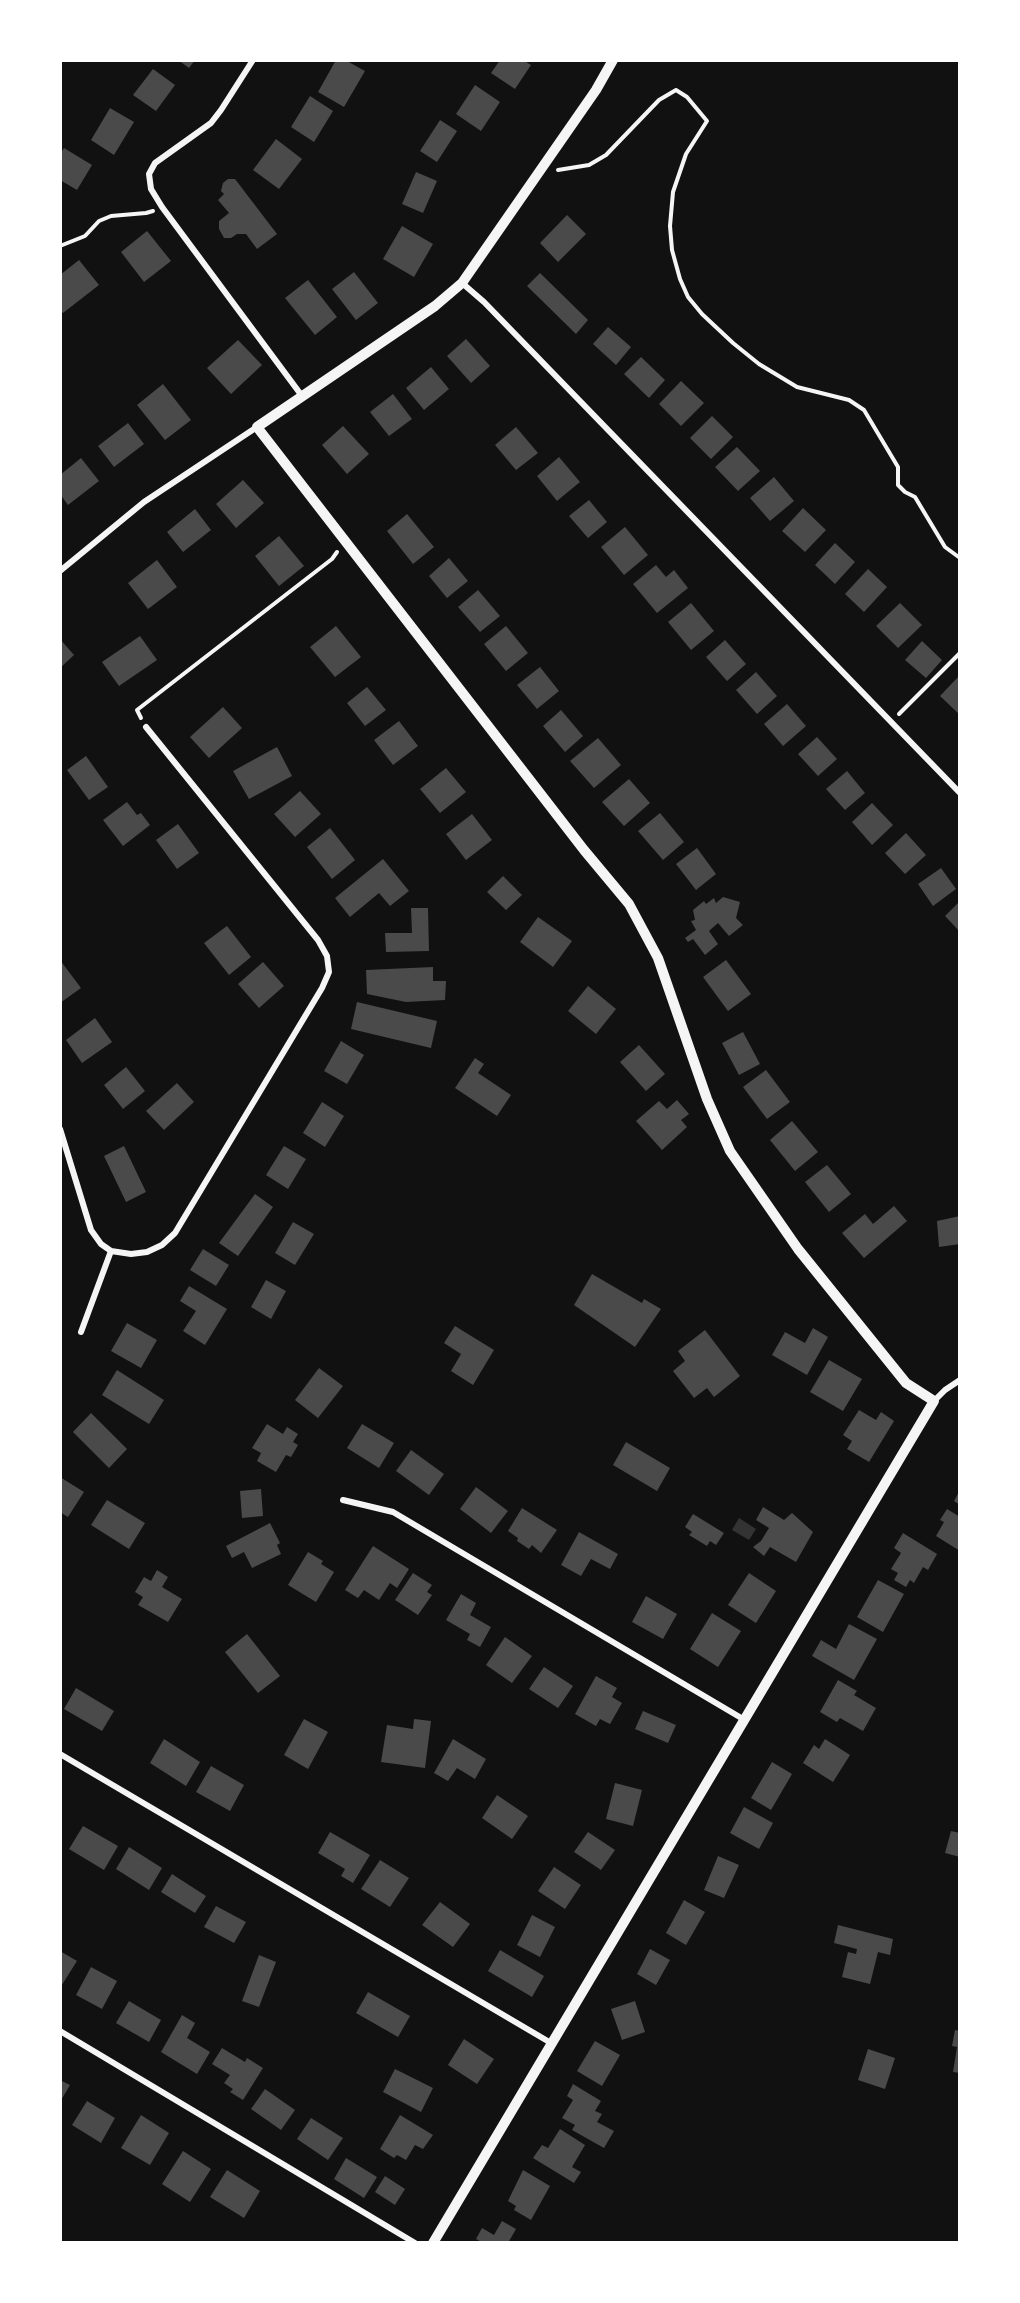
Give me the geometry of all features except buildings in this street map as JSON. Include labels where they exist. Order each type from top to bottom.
[{"type":"street","points":[[253,60],[211,123],[155,163],[149,174],[151,189],[302,396]]},
{"type":"street","points":[[60,571],[144,502],[435,306],[462,283],[596,90],[612,60]]},
{"type":"street","points":[[462,283],[484,302],[960,793]]},
{"type":"street","points":[[257,427],[584,850],[629,904],[658,958],[707,1099],[730,1151],[798,1249],[906,1383],[934,1401]]},
{"type":"street","points":[[60,1129],[91,1230],[101,1244],[111,1251],[131,1254],[147,1252],[162,1245],[175,1233],[322,988],[329,972],[327,956],[318,940],[146,727]]},
{"type":"street","points":[[81,1332],[111,1251]]},
{"type":"street","points":[[433,2243],[934,1401],[960,1380]]},
{"type":"street","points":[[343,1500],[393,1512],[743,1719]]},
{"type":"street","points":[[60,1754],[551,2043]]},
{"type":"street","points":[[60,2031],[415,2243]]},
{"type":"path","points":[[540,173],[589,165],[606,155],[659,100],[676,90],[687,97],[707,121],[686,154],[673,192],[670,226],[672,250],[688,297],[702,314],[759,364],[797,387],[849,400],[864,410],[898,467],[898,485],[905,492],[915,496],[945,547],[960,558]]},
{"type":"path","points":[[60,246],[85,236],[99,221],[111,216],[146,213],[162,207]]},
{"type":"path","points":[[146,727],[136,710],[332,559],[340,546]]},
{"type":"path","points":[[891,722],[960,652]]},
{"type":"shaded area","points":[[739,1518],[756,1529],[749,1540],[732,1530]]}]
